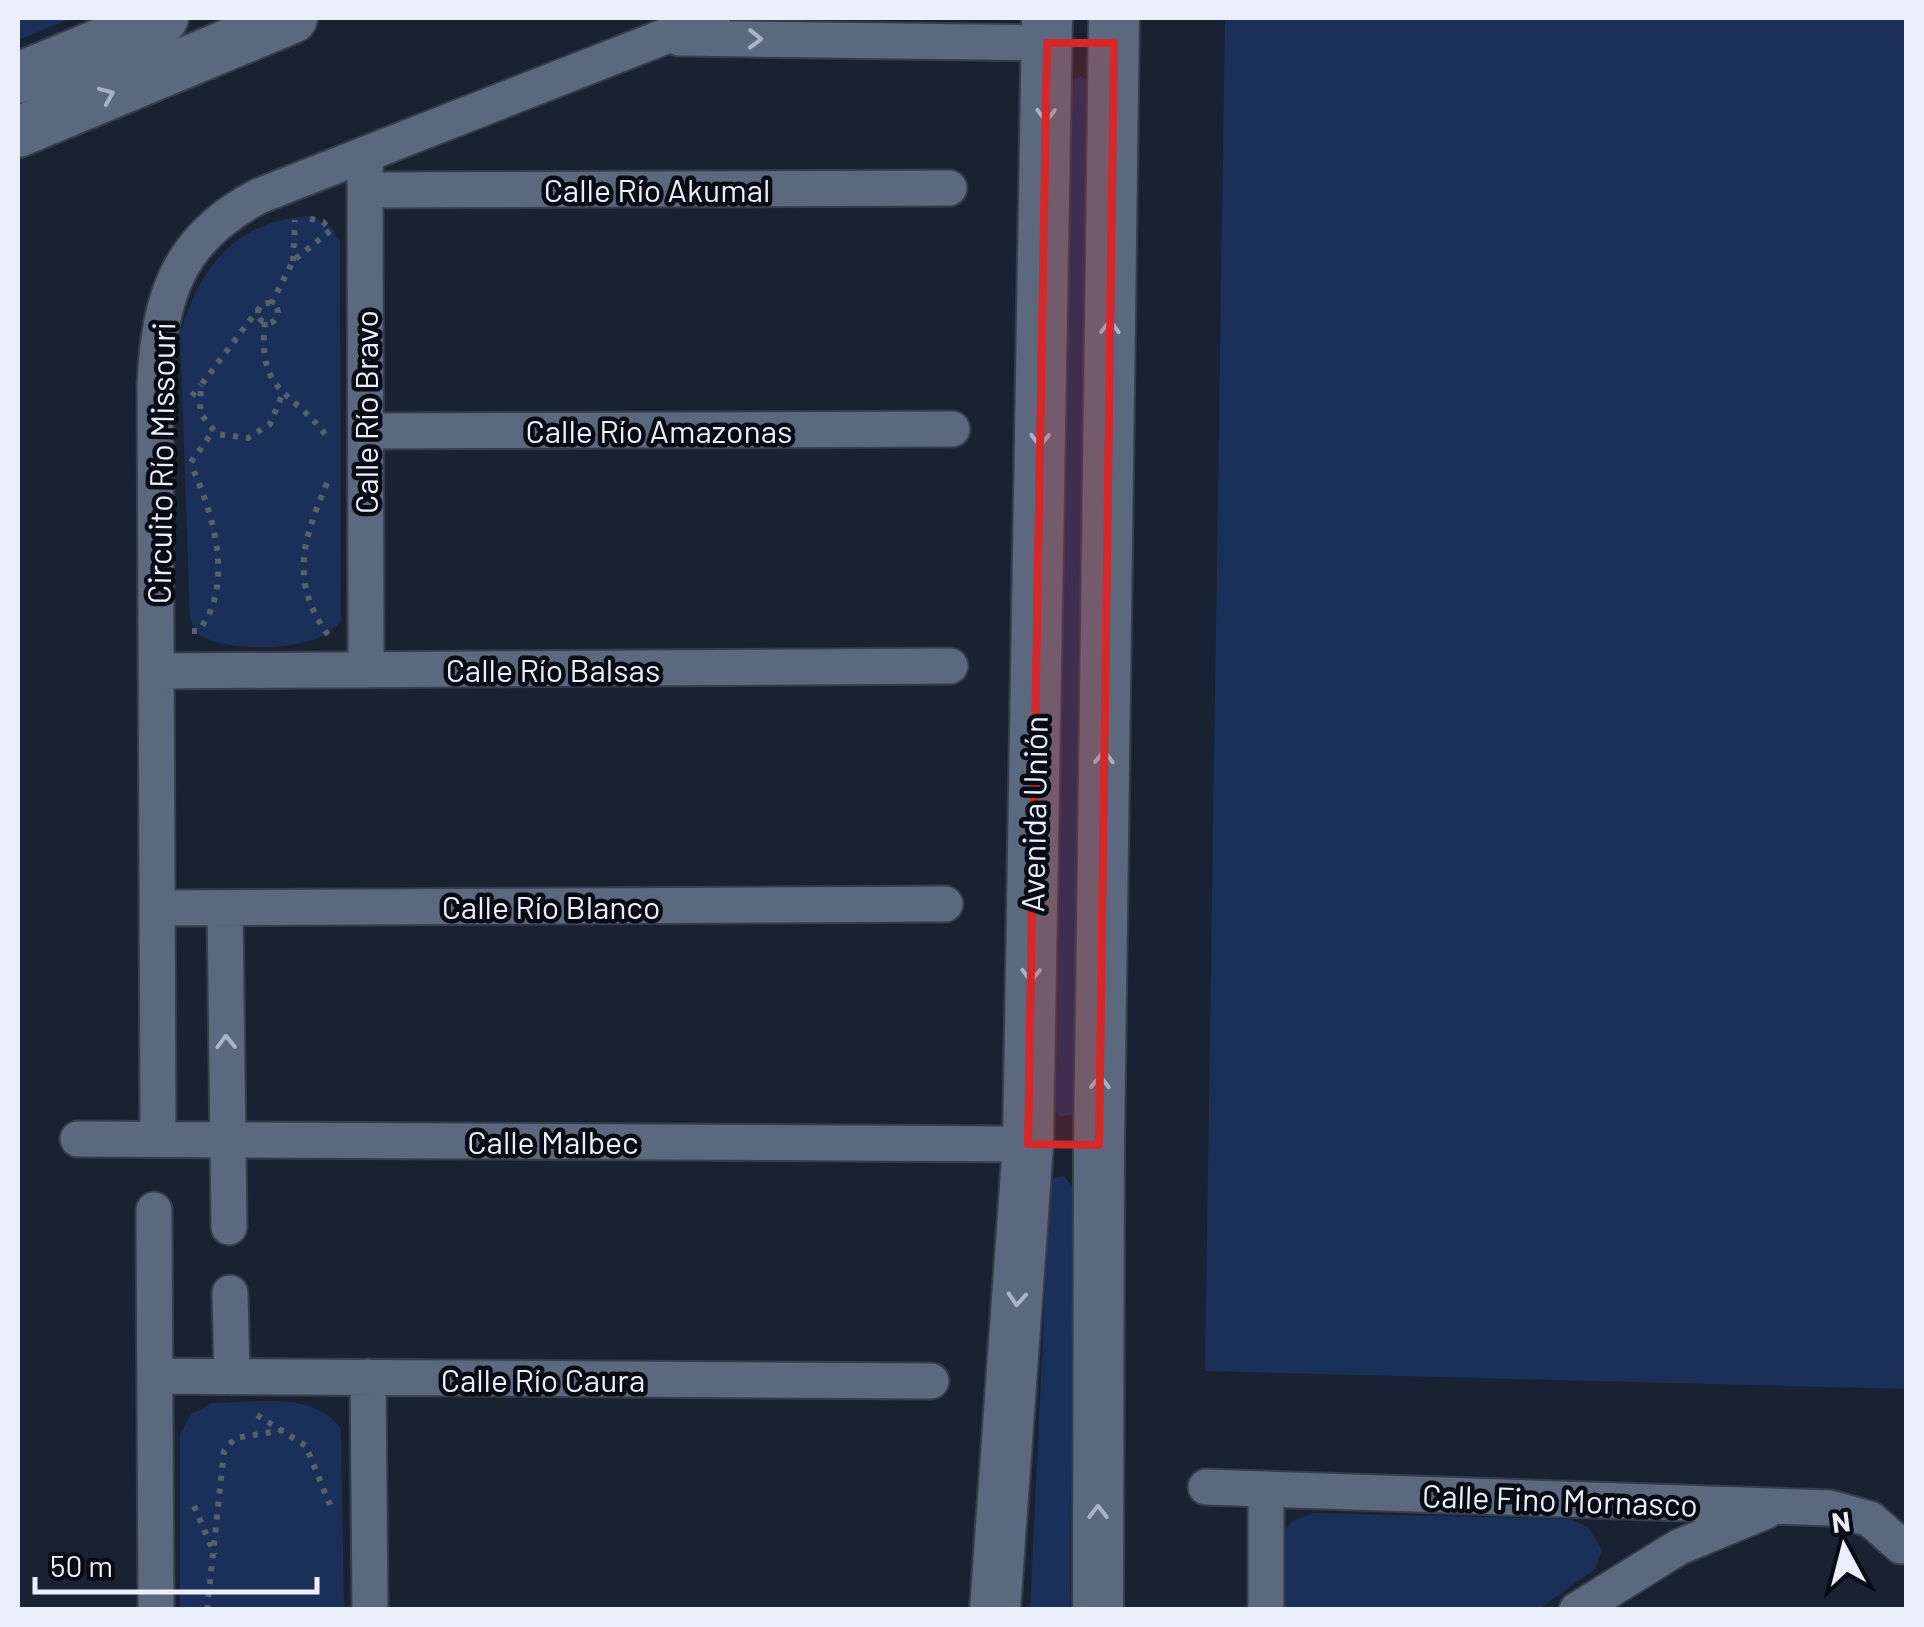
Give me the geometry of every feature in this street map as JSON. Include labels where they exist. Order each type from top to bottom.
[{"type":"street","points":[[18,78],[163,18]]},
{"type":"street","points":[[18,132],[292,18]]},
{"type":"street","name":"Circuito Río Missouri","points":[[158,1139],[156,360],[162,314],[172,281],[195,246],[237,207],[712,18]]},
{"type":"street","points":[[1047,30],[1114,30],[1099,1145],[1098,1610]]},
{"type":"street","name":"Circuito Río Missouri","points":[[658,38],[1047,30]]},
{"type":"street","name":"Avenida Unión","points":[[995,1610],[1028,1144],[1047,30]]},
{"type":"street","name":"Calle Río Bravo","points":[[365,154],[366,670]]},
{"type":"street","name":"Calle Río Akumal","points":[[365,190],[949,188]]},
{"type":"street","name":"Calle Río Amazonas","points":[[366,431],[952,429]]},
{"type":"street","name":"Calle Río Balsas","points":[[156,671],[950,666]]},
{"type":"street","name":"Calle Río Blanco","points":[[157,908],[945,904]]},
{"type":"street","points":[[225,908],[229,1227]]},
{"type":"street","name":"Calle Malbec","points":[[78,1138],[1028,1144]]},
{"type":"street","points":[[1028,1144],[1099,1145]]},
{"type":"street","points":[[154,1210],[156,1610]]},
{"type":"street","points":[[230,1293],[232,1377]]},
{"type":"street","name":"Calle Río Caura","points":[[155,1376],[931,1381]]},
{"type":"street","points":[[368,1378],[370,1610]]},
{"type":"street","name":"Calle Fino Mornasco","points":[[1206,1487],[1852,1512],[1886,1529],[1901,1546]]},
{"type":"street","points":[[1266,1490],[1266,1610]]},
{"type":"street","points":[[1577,1610],[1679,1546],[1778,1507]]},
{"type":"path","points":[[271,304],[293,262],[331,230],[323,222],[295,220],[293,262]]},
{"type":"path","points":[[188,402],[260,306],[271,304]]},
{"type":"path","points":[[265,322],[278,315],[271,304]]},
{"type":"path","points":[[260,306],[258,316],[265,322],[265,367],[282,395],[314,418],[333,451]]},
{"type":"path","points":[[200,384],[200,413],[214,430],[230,438],[257,434],[270,424],[282,395]]},
{"type":"path","points":[[190,463],[214,430]]},
{"type":"path","points":[[156,630],[198,631],[217,603],[214,532],[183,449]]},
{"type":"path","points":[[329,636],[306,599],[304,542],[334,466]]},
{"type":"path","points":[[253,1413],[286,1430],[306,1446],[331,1510]]},
{"type":"path","points":[[207,1610],[224,1451],[235,1438],[286,1430]]},
{"type":"path","points":[[192,1498],[214,1555]]},
{"type":"highlighted area","points":[[1047,43],[1114,43],[1099,1145],[1028,1144]]},
{"type":"shaded area","points":[[18,18],[72,18],[18,40]]},
{"type":"shaded area","points":[[1225,18],[1906,18],[1906,1389],[1205,1371]]},
{"type":"shaded area","points":[[1081,76],[1091,83],[1076,1105],[1071,1115],[1060,1117],[1053,1109],[1069,83]]},
{"type":"shaded area","points":[[313,216],[333,229],[340,242],[341,620],[330,631],[294,645],[228,645],[196,633],[190,618],[180,335],[198,288],[225,251],[263,226]]},
{"type":"shaded area","points":[[1064,1176],[1073,1187],[1070,1609],[1030,1610],[1050,1185],[1054,1178]]},
{"type":"shaded area","points":[[213,1403],[300,1404],[316,1408],[341,1429],[344,1609],[180,1609],[180,1434],[191,1414]]},
{"type":"shaded area","points":[[1313,1513],[1569,1519],[1588,1527],[1602,1550],[1595,1569],[1539,1609],[1285,1609],[1286,1529],[1292,1521]]}]
